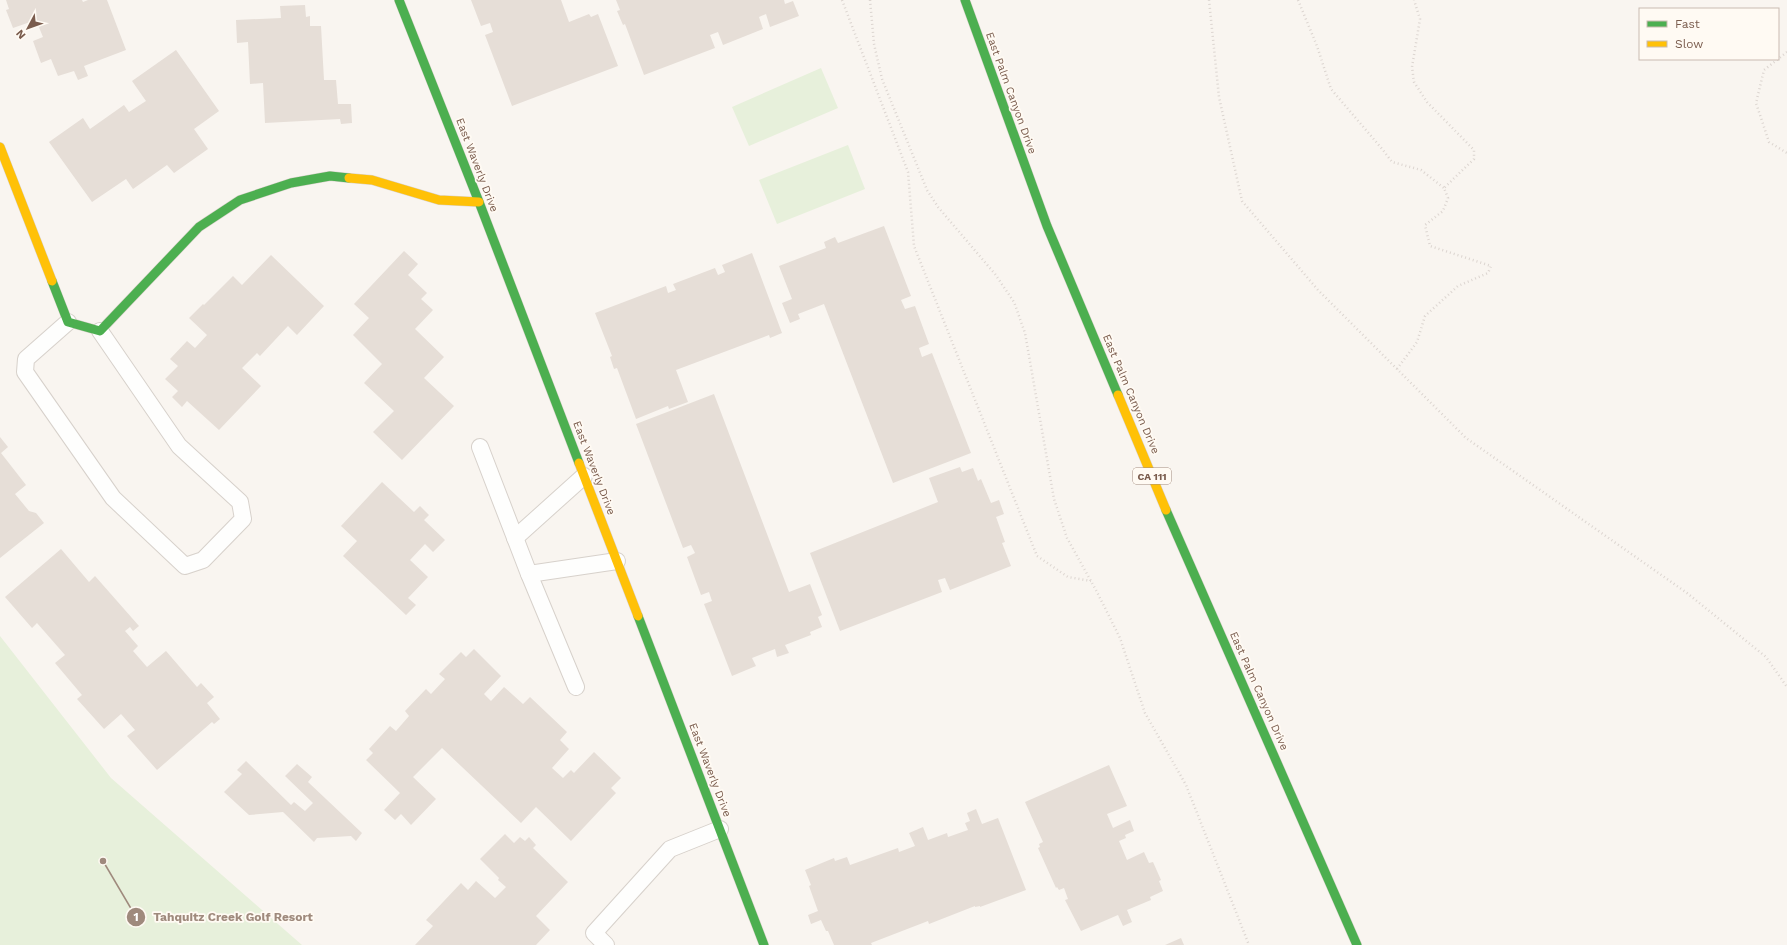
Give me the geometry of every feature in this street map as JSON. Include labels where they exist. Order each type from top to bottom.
[{"type":"street","name":"East Waverly Drive","points":[[399,0],[479,202],[764,945]]},
{"type":"street","name":"East Palm Canyon Drive","points":[[965,0],[1047,226],[1157,488],[1356,945]]},
{"type":"street","points":[[0,147],[68,322],[100,331],[199,227],[240,200],[269,190],[291,183],[330,176],[372,180],[439,200],[479,202]]},
{"type":"lane","points":[[68,322],[26,359],[25,372],[113,498],[185,566],[203,560],[243,519],[240,502],[179,446],[100,331]]},
{"type":"lane","points":[[480,447],[529,574],[576,687]]},
{"type":"lane","points":[[515,538],[584,476]]},
{"type":"lane","points":[[529,574],[617,561]]},
{"type":"lane","points":[[606,945],[594,933],[670,848],[720,829]]},
{"type":"path","points":[[842,0],[908,172],[914,246],[1038,556],[1068,577],[1091,581]]},
{"type":"path","points":[[870,0],[874,44],[882,79],[927,190],[938,207],[995,274],[1014,302],[1025,333],[1054,499],[1066,538],[1091,581],[1120,638],[1145,714],[1186,785],[1249,945]]},
{"type":"path","points":[[1209,0],[1219,96],[1242,201],[1318,290],[1466,438],[1688,594],[1766,657],[1787,687]]},
{"type":"path","points":[[1298,0],[1318,46],[1331,89],[1392,162],[1421,170],[1444,188],[1448,198],[1443,210],[1425,225],[1430,246],[1491,266],[1488,273],[1458,286],[1425,316],[1417,342],[1397,369]]},
{"type":"path","points":[[1414,0],[1420,19],[1412,67],[1414,82],[1427,102],[1474,150],[1474,159],[1444,188]]},
{"type":"path","points":[[1779,58],[1787,52]]},
{"type":"path","points":[[1777,60],[1764,70],[1756,103],[1770,142],[1787,153]]},
{"type":"green space","points":[[821,68],[838,108],[749,146],[732,107]]},
{"type":"green space","points":[[848,145],[865,189],[777,224],[759,180]]},
{"type":"green space","points":[[0,636],[111,778],[302,945],[0,945]]},
{"type":"building","points":[[6,0],[82,0],[83,2],[88,0],[107,0],[126,50],[84,66],[88,76],[78,80],[74,71],[58,76],[51,59],[41,63],[33,41],[43,37],[36,20],[13,28],[6,10],[9,9]]},
{"type":"building","points":[[471,0],[561,0],[569,22],[589,14],[591,17],[598,14],[618,66],[512,106],[485,35],[493,32],[490,23],[481,26]]},
{"type":"building","points":[[616,0],[784,0],[785,4],[793,1],[799,16],[770,27],[766,14],[759,17],[763,29],[723,45],[718,32],[710,35],[715,48],[644,75],[625,24],[623,25],[617,11],[620,10]]},
{"type":"building","points":[[305,5],[306,17],[310,16],[310,26],[321,26],[324,80],[336,80],[338,104],[351,104],[352,123],[341,124],[340,119],[265,123],[263,83],[250,84],[248,42],[237,43],[236,20],[281,18],[280,6]]},
{"type":"building","points":[[176,50],[219,111],[194,129],[208,149],[174,173],[167,165],[133,189],[126,179],[92,202],[49,142],[83,118],[90,129],[124,105],[129,112],[146,101],[132,81]]},
{"type":"building","points":[[884,226],[911,296],[901,300],[905,309],[915,306],[929,344],[919,348],[922,357],[932,353],[971,453],[893,483],[824,304],[798,314],[800,319],[790,323],[782,303],[792,299],[779,266],[826,248],[824,242],[835,237],[838,243]]},
{"type":"building","points":[[404,251],[418,264],[408,275],[427,293],[421,299],[433,310],[415,329],[444,357],[424,378],[454,406],[402,460],[373,432],[394,411],[364,383],[382,364],[353,335],[369,318],[354,304]]},
{"type":"building","points":[[752,253],[782,333],[770,338],[769,335],[676,370],[688,402],[669,409],[668,406],[636,419],[617,368],[614,369],[610,357],[612,356],[595,313],[666,286],[668,293],[676,290],[673,284],[715,268],[718,275],[725,272],[722,265]]},
{"type":"building","points":[[271,255],[324,306],[297,335],[288,326],[260,356],[257,353],[242,368],[261,386],[219,430],[187,401],[182,407],[172,397],[178,391],[165,379],[178,366],[170,359],[187,341],[195,348],[207,335],[189,318],[233,276],[242,285]]},
{"type":"building","points":[[714,394],[789,592],[810,584],[822,615],[818,617],[822,627],[810,632],[811,635],[785,645],[789,653],[777,657],[775,649],[752,658],[756,666],[732,676],[704,604],[712,601],[709,592],[701,595],[687,557],[695,553],[691,545],[683,548],[636,424]]},
{"type":"building","points":[[0,437],[8,447],[1,453],[26,485],[15,494],[29,511],[36,513],[44,523],[0,558]]},
{"type":"building","points":[[960,467],[962,472],[973,468],[978,481],[981,479],[991,503],[999,500],[1004,514],[996,517],[1005,542],[1002,543],[1011,566],[950,590],[945,578],[938,580],[942,592],[840,631],[810,553],[938,502],[929,478]]},
{"type":"building","points":[[382,482],[414,512],[420,506],[429,515],[424,520],[445,540],[433,552],[425,544],[410,560],[428,577],[408,598],[416,605],[406,615],[343,556],[357,541],[341,526]]},
{"type":"building","points":[[61,549],[89,582],[95,576],[139,626],[133,631],[130,627],[125,631],[138,646],[133,651],[147,667],[166,651],[197,687],[201,683],[214,697],[207,703],[220,719],[214,724],[212,722],[157,770],[127,736],[135,730],[121,714],[104,729],[77,699],[82,695],[55,663],[65,655],[37,623],[32,628],[5,597]]},
{"type":"building","points":[[474,649],[501,676],[484,694],[491,701],[504,687],[523,704],[530,697],[567,732],[560,740],[569,749],[552,768],[563,778],[571,770],[574,773],[594,752],[621,778],[611,788],[616,793],[571,841],[536,807],[521,823],[442,748],[413,777],[436,799],[411,825],[401,814],[395,820],[384,810],[400,793],[366,760],[373,753],[369,749],[390,726],[396,731],[409,716],[405,711],[426,689],[431,694],[445,679],[439,674],[461,652],[466,657]]},
{"type":"building","points":[[246,761],[291,805],[294,802],[305,811],[313,803],[285,776],[297,764],[312,777],[308,782],[362,833],[356,841],[351,836],[317,838],[314,842],[283,812],[249,815],[224,792],[242,774],[237,770]]},
{"type":"building","points":[[1109,765],[1127,806],[1107,814],[1113,828],[1130,820],[1134,831],[1125,835],[1126,838],[1119,841],[1127,860],[1144,852],[1149,863],[1153,862],[1161,880],[1159,881],[1163,891],[1150,897],[1151,900],[1127,910],[1132,922],[1123,926],[1118,915],[1081,931],[1065,900],[1068,899],[1064,888],[1059,890],[1057,887],[1056,888],[1038,848],[1040,847],[1039,844],[1043,842],[1025,802]]},
{"type":"building","points":[[976,809],[982,824],[998,818],[1026,890],[980,907],[975,906],[929,924],[928,921],[871,943],[872,945],[834,945],[821,920],[811,924],[808,915],[818,911],[805,870],[834,858],[835,861],[847,857],[850,865],[898,848],[899,852],[915,846],[909,833],[923,827],[928,840],[947,833],[948,837],[968,830],[965,823],[970,821],[967,813]]},
{"type":"building","points":[[505,834],[514,843],[520,837],[525,841],[529,837],[536,845],[533,848],[568,882],[536,916],[550,930],[536,945],[415,945],[433,926],[426,920],[461,883],[468,890],[476,881],[495,898],[506,887],[480,859]]},
{"type":"building","points":[[1181,938],[1184,945],[1165,945]]},
{"type":"traffic: fast","points":[[399,0],[479,202],[579,463]]},
{"type":"traffic: fast","points":[[965,0],[1047,226],[1118,395]]},
{"type":"traffic: fast","points":[[52,281],[68,322],[100,331],[199,227],[240,200],[291,183],[330,176],[349,178]]},
{"type":"traffic: fast","points":[[1166,510],[1357,945]]},
{"type":"traffic: fast","points":[[638,616],[764,945]]},
{"type":"traffic: slow","points":[[0,147],[52,281]]},
{"type":"traffic: slow","points":[[349,178],[372,180],[439,200],[479,202]]},
{"type":"traffic: slow","points":[[1118,395],[1166,510]]},
{"type":"traffic: slow","points":[[579,463],[638,616]]},
{"type":"place","name":"Tahquitz Creek Golf Resort","points":[[103,861]]}]
